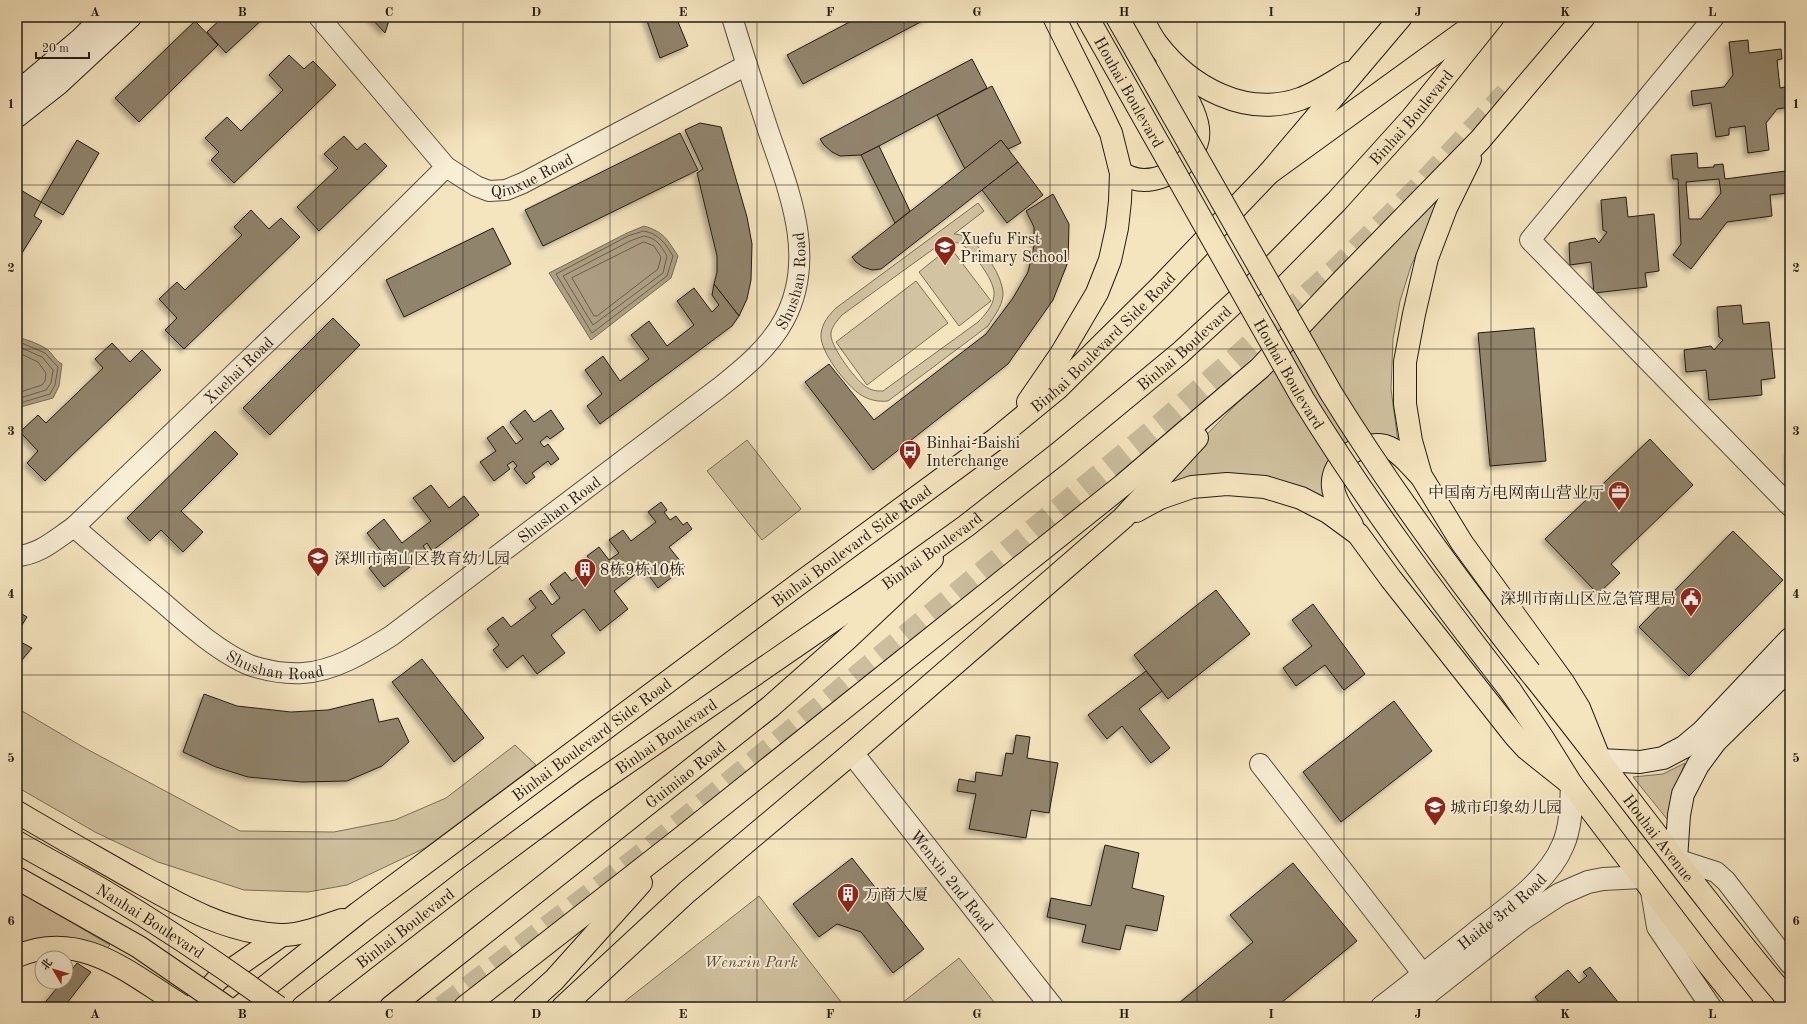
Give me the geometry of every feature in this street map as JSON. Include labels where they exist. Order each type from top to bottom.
[{"type":"main road","points":[[996,439],[1035,394],[1081,323],[1098,293],[1110,260],[1117,228],[1121,173],[1111,133],[1054,17]]},
{"type":"main road","name":"Houhai Boulevard","points":[[1087,17],[1299,392],[1324,433],[1407,554],[1510,690],[1572,785]]},
{"type":"main road","name":"Houhai Boulevard","points":[[1117,17],[1353,429],[1428,538],[1530,672]]},
{"type":"main road","points":[[1121,173],[1131,178],[1144,180],[1168,174],[1187,160],[1197,140],[1196,121],[1192,111],[1142,17]]},
{"type":"main road","name":"Binhai Boulevard Side Road","points":[[240,1007],[358,913],[800,583],[996,439],[1058,388],[1160,287],[1269,173],[1362,65],[1401,17]]},
{"type":"main road","points":[[1269,173],[1484,17]]},
{"type":"main road","name":"Binhai Boulevard","points":[[303,1007],[465,881],[586,792],[966,526],[1059,453],[1180,353],[1259,280],[1336,202],[1412,118],[1493,17]]},
{"type":"main road","points":[[563,1007],[576,999],[687,892],[852,753],[1123,518],[1260,368],[1480,140],[1584,17]]},
{"type":"main road","points":[[1156,43],[1174,63],[1204,88],[1224,97],[1249,104],[1273,105],[1301,99],[1362,65]]},
{"type":"main road","points":[[1421,476],[1411,442],[1404,404],[1406,356],[1427,258],[1446,208],[1480,140]]},
{"type":"main road","points":[[465,1007],[675,843],[1123,484],[1260,368]]},
{"type":"main road","points":[[1600,760],[1578,708],[1563,682],[1462,543],[1421,476],[1403,457],[1385,446],[1371,444],[1356,449],[1346,457],[1337,467],[1332,478],[1333,488],[1337,501],[1358,534],[1391,579],[1515,736],[1527,749],[1572,785],[1743,1007]]},
{"type":"main road","points":[[1123,518],[1160,498],[1186,489],[1227,484],[1265,488],[1301,498],[1328,512],[1358,534]]},
{"type":"main road","name":"Guimiao Road","points":[[391,1007],[770,707],[847,639],[966,526]]},
{"type":"main road","name":"Houhai Avenue","points":[[1530,672],[1790,1002]]},
{"type":"main road","points":[[17,812],[183,907],[215,921],[248,932],[282,935],[317,929],[358,913]]},
{"type":"main road","name":"Nanhai Boulevard","points":[[17,842],[103,890],[152,920],[213,960],[278,1007]]},
{"type":"main road","points":[[524,1007],[554,980],[675,843]]},
{"type":"main road","name":"Nanhai Boulevard","points":[[17,878],[139,947],[226,1007]]},
{"type":"main road","points":[[554,980],[687,892]]},
{"type":"main road","points":[[193,1007],[218,979],[282,935]]},
{"type":"main road","points":[[17,956],[57,947],[90,954],[111,961],[184,1007]]},
{"type":"street","points":[[17,93],[80,40],[103,17]]},
{"type":"street","points":[[17,116],[59,83],[130,17]]},
{"type":"street","name":"Qinxue Road","points":[[318,17],[446,166],[476,186],[489,191],[506,190],[523,183],[747,66]]},
{"type":"street","points":[[732,17],[747,66]]},
{"type":"street","points":[[1714,17],[1530,240],[1790,506]]},
{"type":"street","name":"Shushan Road","points":[[74,527],[189,625],[230,654],[252,665],[277,672],[304,673],[332,667],[362,654],[391,636],[730,379],[769,342],[784,320],[794,295],[799,273],[800,249],[798,225],[792,200],[747,66]]},
{"type":"street","name":"Xuehai Road","points":[[17,556],[26,555],[44,547],[74,527],[332,280],[446,166]]},
{"type":"street","points":[[1600,760],[1640,762],[1663,758],[1684,746],[1707,726],[1790,639]]},
{"type":"street","points":[[1790,668],[1715,742],[1698,765],[1683,794],[1679,815],[1676,859],[1716,872],[1726,881],[1790,964]]},
{"type":"street","name":"Wenxin 2nd Road","points":[[852,753],[1052,1007]]},
{"type":"street","points":[[1260,764],[1428,982]]},
{"type":"street","name":"Haide 3rd Road","points":[[1410,1007],[1428,982],[1527,891],[1556,859],[1566,835],[1572,785]]},
{"type":"street","name":"Haide 3rd Road","points":[[1382,1007],[1428,982],[1560,894],[1595,881],[1647,884]]},
{"type":"street","points":[[1647,884],[1657,927],[1711,1007]]},
{"type":"green space","points":[[1447,187],[1411,266],[1400,301],[1393,339],[1391,389],[1398,442],[1325,472],[1323,503],[1308,495],[1152,491]]},
{"type":"green space","points":[[978,203],[984,211],[954,234],[971,240],[987,257],[999,277],[1002,287],[1003,295],[999,307],[988,326],[888,401],[874,400],[861,395],[835,368],[829,358],[824,349],[821,334],[828,316],[836,308]],"holes":[[[943,242],[962,244],[984,269],[994,290],[994,296],[990,307],[978,322],[883,391],[870,389],[863,385],[852,373],[840,356],[832,341],[831,333],[833,327],[842,315]]]},
{"type":"green space","points":[[950,247],[991,301],[959,326],[919,272]]},
{"type":"green space","points":[[916,281],[948,323],[867,385],[836,342]]},
{"type":"green space","points":[[747,440],[801,509],[762,540],[707,471]]},
{"type":"green space","points":[[17,708],[83,747],[240,831],[334,832],[395,820],[446,798],[515,745],[536,765],[425,848],[347,885],[308,892],[244,890],[158,862],[95,832],[17,787]]},
{"type":"green space","points":[[1685,763],[1673,793],[1671,824],[1633,777],[1663,774]]},
{"type":"green space","points":[[23,894],[110,945],[106,950],[17,948],[17,900]]},
{"type":"green space","name":"Wenxin Park","points":[[759,896],[845,1007],[620,1007],[624,1002]]},
{"type":"green space","points":[[959,958],[998,1007],[897,1007]]},
{"type":"water","points":[[644,226],[661,234],[678,256],[671,278],[591,340],[549,273],[627,233]]},
{"type":"water","points":[[17,337],[43,347],[62,364],[59,386],[53,398],[17,408]]},
{"type":"building","points":[[223,17],[265,17],[226,53],[207,32]]},
{"type":"building","points":[[370,17],[390,17],[385,33]]},
{"type":"building","points":[[676,17],[688,46],[660,58],[646,18]]},
{"type":"building","points":[[859,17],[930,17],[803,84],[787,55]]},
{"type":"building","points":[[195,21],[218,45],[139,122],[115,98]]},
{"type":"building","points":[[1748,40],[1749,53],[1781,49],[1782,59],[1777,60],[1780,88],[1790,86],[1790,107],[1777,109],[1766,123],[1769,150],[1748,153],[1745,126],[1729,128],[1729,135],[1716,137],[1711,103],[1693,106],[1691,91],[1724,87],[1733,75],[1729,42]]},
{"type":"building","points":[[289,55],[304,69],[313,61],[336,85],[234,183],[211,160],[219,152],[205,138],[227,117],[241,131],[283,90],[269,75]]},
{"type":"building","points":[[972,59],[987,88],[879,146],[861,155],[840,156],[832,152],[820,139]]},
{"type":"building","points":[[992,86],[1021,143],[1008,149],[1001,140],[965,169],[937,115]]},
{"type":"building","points":[[700,123],[721,127],[747,217],[752,244],[751,280],[747,299],[739,316],[714,284],[717,272],[717,256],[697,173],[703,169],[685,130]]},
{"type":"building","points":[[680,133],[698,170],[543,246],[525,210]]},
{"type":"building","points":[[344,136],[357,150],[365,143],[387,166],[319,231],[297,207],[338,168],[324,154]]},
{"type":"building","points":[[77,140],[99,153],[63,215],[41,202]]},
{"type":"building","points":[[1001,140],[1018,162],[881,269],[872,270],[863,267],[856,262],[852,257]]},
{"type":"building","points":[[879,146],[910,211],[895,223],[861,155]]},
{"type":"building","points":[[1697,153],[1698,168],[1714,167],[1714,165],[1723,164],[1725,179],[1786,171],[1788,193],[1770,195],[1772,216],[1727,222],[1691,269],[1673,255],[1681,244],[1678,179],[1673,179],[1671,155]],"holes":[[[1719,179],[1721,193],[1701,219],[1689,219],[1686,182]]]},
{"type":"building","points":[[1018,162],[1043,195],[1007,223],[982,190]]},
{"type":"building","points":[[19,189],[41,202],[34,216],[42,221],[22,253],[17,250],[17,193]]},
{"type":"building","points":[[1053,194],[1069,224],[1068,262],[1053,300],[1008,364],[873,470],[805,382],[829,364],[874,420],[986,334],[1013,298],[1028,272],[1034,246],[1034,227],[1026,211]]},
{"type":"building","points":[[1626,197],[1628,217],[1654,214],[1659,271],[1645,273],[1647,287],[1594,293],[1591,262],[1570,265],[1569,243],[1595,238],[1599,243],[1607,232],[1603,230],[1601,200]]},
{"type":"building","points":[[251,210],[269,229],[281,218],[300,237],[184,349],[165,330],[177,318],[159,299],[177,282],[185,290],[242,235],[234,227]]},
{"type":"building","points":[[493,228],[511,264],[404,317],[386,280]]},
{"type":"building","points":[[714,284],[739,316],[732,326],[600,424],[587,406],[602,394],[585,370],[603,356],[620,381],[649,359],[631,335],[649,321],[667,346],[694,325],[677,301],[694,288],[712,312],[719,305],[712,295]]},
{"type":"building","points":[[1741,305],[1743,324],[1769,322],[1775,378],[1761,380],[1762,395],[1709,400],[1706,370],[1686,372],[1684,350],[1711,346],[1714,350],[1723,340],[1719,337],[1717,307]]},
{"type":"building","points":[[333,318],[360,345],[270,435],[243,408]]},
{"type":"building","points":[[1534,328],[1546,461],[1490,466],[1478,333]]},
{"type":"building","points":[[112,343],[130,362],[142,350],[161,370],[45,481],[27,463],[38,451],[20,432],[38,415],[46,423],[103,368],[95,359]]},
{"type":"building","points":[[525,410],[534,422],[551,410],[564,429],[550,439],[547,436],[540,442],[544,447],[548,444],[559,459],[551,465],[548,461],[532,473],[535,477],[526,484],[514,469],[517,466],[513,461],[507,465],[510,469],[494,481],[480,462],[496,451],[487,438],[503,426],[516,444],[523,439],[510,422]]},
{"type":"building","points":[[215,431],[238,454],[181,511],[203,532],[183,552],[161,530],[150,541],[127,518]]},
{"type":"building","name":"中国南方电网南山营业厅","points":[[1650,439],[1693,485],[1611,564],[1620,573],[1598,594],[1545,539]]},
{"type":"building","points":[[1788,451],[1790,451],[1790,494],[1789,494]]},
{"type":"building","points":[[431,485],[449,508],[464,496],[479,515],[432,551],[427,543],[423,546],[428,553],[384,587],[369,568],[385,556],[367,533],[384,519],[402,543],[431,521],[413,498]]},
{"type":"building","name":"8栋9栋10栋","points":[[661,502],[667,510],[664,512],[670,520],[676,516],[683,525],[687,522],[692,529],[669,547],[685,567],[658,588],[643,568],[614,591],[628,609],[600,631],[584,609],[551,635],[565,653],[537,674],[523,655],[507,668],[493,650],[499,645],[487,629],[503,617],[511,627],[536,608],[529,599],[541,590],[552,605],[560,598],[550,584],[565,572],[572,581],[594,564],[587,556],[599,547],[609,560],[619,553],[609,540],[623,530],[631,541],[656,522],[648,512]]},
{"type":"building","points":[[1733,531],[1783,580],[1689,676],[1639,627]]},
{"type":"building","points":[[1216,590],[1250,634],[1168,699],[1134,655]]},
{"type":"building","points":[[1313,604],[1365,674],[1344,690],[1325,665],[1296,686],[1283,668],[1312,646],[1292,620]]},
{"type":"building","points":[[17,611],[27,617],[17,633]]},
{"type":"building","points":[[17,640],[32,648],[17,666]]},
{"type":"building","points":[[422,659],[484,738],[454,762],[392,682]]},
{"type":"building","points":[[1146,671],[1162,691],[1139,709],[1170,748],[1151,763],[1122,726],[1107,739],[1088,715]]},
{"type":"building","points":[[204,694],[237,706],[291,712],[328,710],[373,699],[379,722],[398,718],[409,742],[382,766],[347,781],[302,782],[248,777],[216,767],[183,752]]},
{"type":"building","points":[[1394,701],[1432,751],[1341,822],[1303,772]]},
{"type":"building","points":[[1016,735],[1030,737],[1027,758],[1058,763],[1049,813],[1031,810],[1026,838],[969,829],[976,794],[957,791],[959,779],[975,782],[976,772],[1002,776],[1006,753],[1013,754]]},
{"type":"building","points":[[1105,845],[1139,853],[1132,888],[1164,896],[1157,931],[1126,925],[1120,950],[1082,942],[1086,925],[1047,917],[1051,898],[1091,906]]},
{"type":"building","name":"万商大厦","points":[[852,858],[924,949],[893,973],[861,932],[837,924],[819,937],[793,904]]},
{"type":"building","points":[[1293,863],[1357,941],[1276,1007],[1174,1007],[1253,942],[1230,915]]},
{"type":"building","points":[[77,963],[91,972],[64,1007],[42,1006],[55,990],[74,990],[74,967]]},
{"type":"building","points":[[1590,967],[1622,1007],[1543,1007],[1535,997],[1568,970],[1579,983],[1587,976],[1583,972]]},
{"type":"tunnel","points":[[442,1007],[646,851],[1164,421],[1336,269],[1419,187],[1506,93]]},
{"type":"place","name":"Xuefu First Primary School","points":[[945,266]]},
{"type":"place","name":"Binhai-Baishi Interchange","points":[[910,470]]},
{"type":"place","name":"中国南方电网南山营业厅","points":[[1619,512]]},
{"type":"place","name":"深圳市南山区教育幼儿园","points":[[318,578]]},
{"type":"place","name":"8栋9栋10栋","points":[[585,588]]},
{"type":"place","name":"深圳市南山区应急管理局","points":[[1691,618]]},
{"type":"place","name":"城市印象幼儿园","points":[[1435,826]]},
{"type":"place","name":"万商大厦","points":[[848,914]]}]
